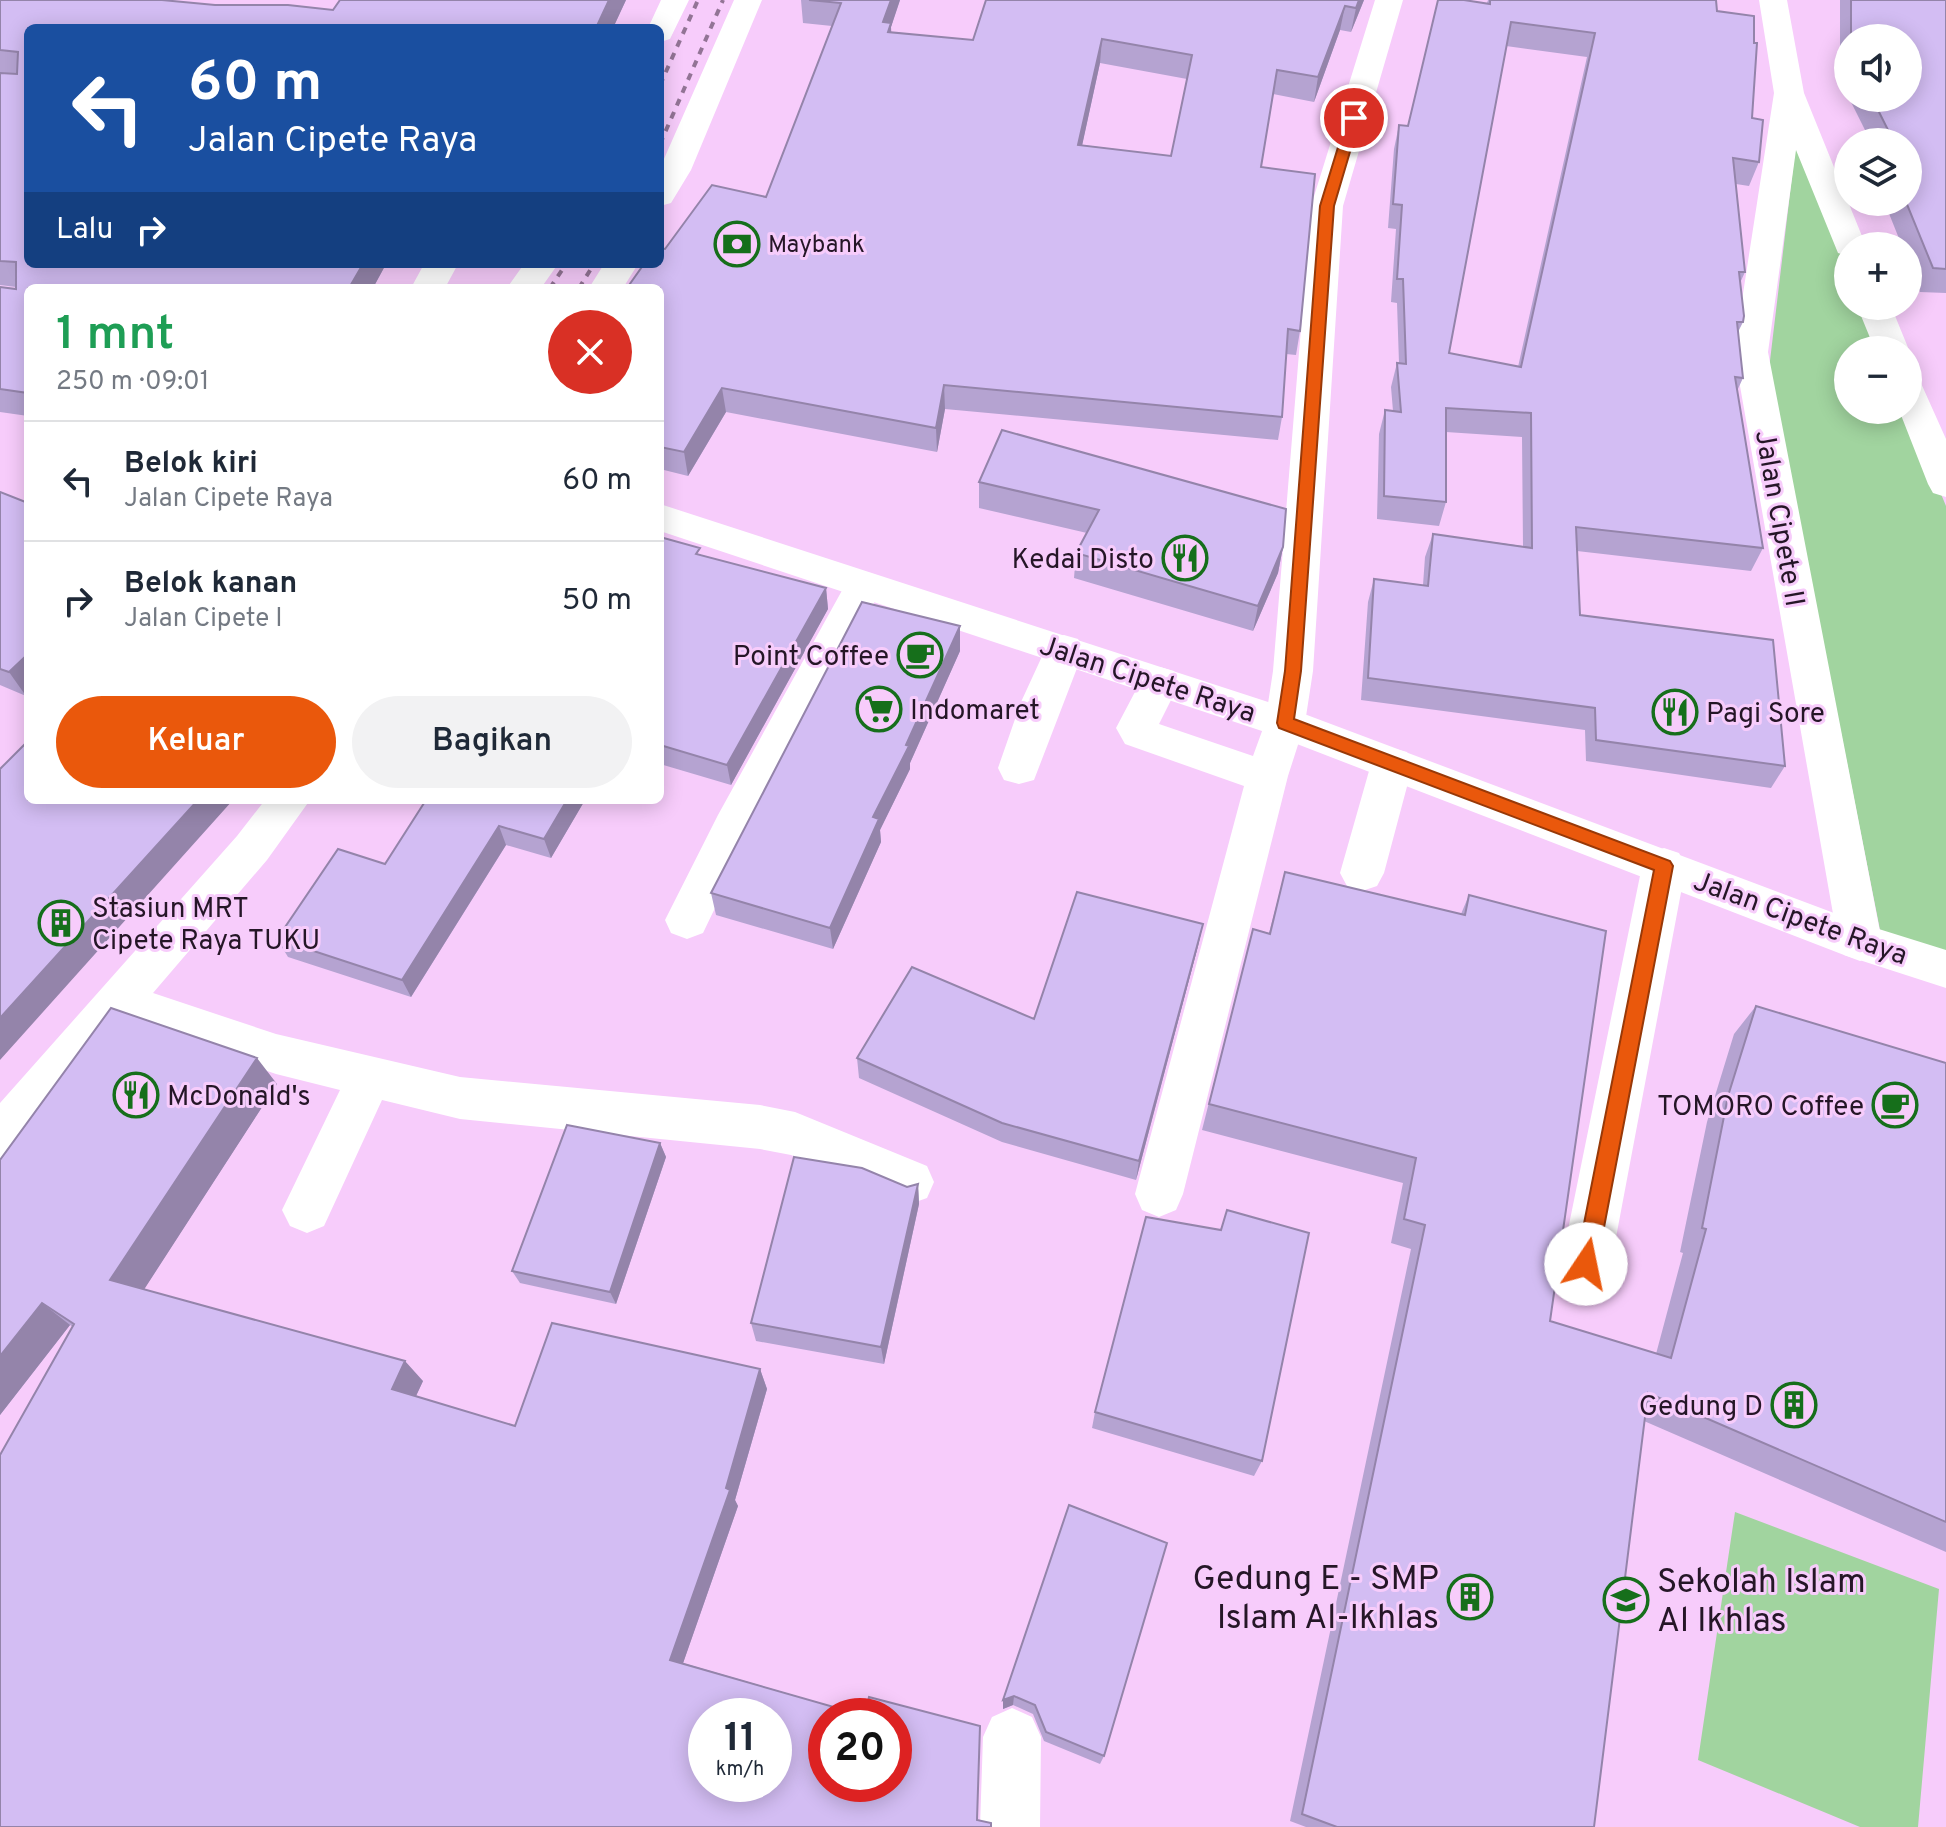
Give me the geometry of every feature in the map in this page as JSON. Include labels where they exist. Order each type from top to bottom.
[{"type":"street","points":[[664,24],[675,0]]},
{"type":"street","points":[[664,189],[748,0]]},
{"type":"street","points":[[1159,1194],[1267,776],[1285,723],[1293,671],[1327,206],[1389,0]]},
{"type":"street","points":[[1773,0],[1789,93],[1844,232]]},
{"type":"street","name":"Jalan Cipete II","points":[[1789,93],[1751,352],[1860,942]]},
{"type":"street","points":[[1922,424],[1946,484]]},
{"type":"street","name":"Jalan Cipete Raya","points":[[664,518],[1285,723],[1860,942],[1946,969]]},
{"type":"street","points":[[687,920],[740,813],[864,586]]},
{"type":"street","points":[[1019,768],[1041,702],[1064,650]]},
{"type":"street","points":[[1160,682],[1136,728],[1139,733],[1267,776]]},
{"type":"street","points":[[1362,873],[1392,764]]},
{"type":"street","points":[[0,1137],[252,848],[286,804]]},
{"type":"street","points":[[1586,1264],[1664,866]]},
{"type":"street","points":[[118,1001],[276,1054],[460,1098],[760,1127],[795,1134],[910,1182]]},
{"type":"street","points":[[307,1210],[370,1076]]},
{"type":"street","points":[[1010,1827],[1012,1737]]},
{"type":"green space","points":[[1796,143],[1834,235],[1834,320],[1869,320],[1875,336],[1834,336],[1834,424],[1912,424],[1946,506],[1946,953],[1881,935],[1769,369]]},
{"type":"green space","points":[[1735,1512],[1939,1589],[1918,1827],[1860,1827],[1698,1760]]},
{"type":"building","points":[[0,0],[162,0],[333,10],[340,0],[609,0],[598,24],[24,24],[24,268],[361,268],[351,284],[24,284],[24,392],[0,389],[0,287],[16,289],[16,262],[0,261],[0,73],[17,74],[18,52],[0,50]]},
{"type":"building","points":[[809,0],[891,0],[883,22],[891,23],[888,32],[973,40],[986,0],[1359,0],[1356,8],[1345,6],[1318,77],[1277,70],[1261,167],[1315,174],[1300,331],[1288,329],[1282,417],[944,385],[936,428],[722,388],[684,452],[664,448],[664,284],[630,284],[641,268],[664,268],[664,249],[712,185],[766,197],[841,3]],"holes":[[[1102,39],[1192,55],[1171,156],[1078,145]]]},
{"type":"building","points":[[1438,0],[1490,4],[1490,0],[1716,0],[1717,11],[1754,16],[1754,43],[1757,43],[1752,118],[1763,120],[1759,162],[1733,158],[1745,272],[1739,272],[1744,316],[1743,322],[1737,322],[1743,378],[1735,377],[1763,548],[1576,527],[1580,615],[1773,640],[1785,766],[1596,740],[1595,708],[1368,678],[1374,579],[1428,586],[1433,534],[1532,548],[1531,413],[1446,408],[1446,502],[1384,496],[1385,410],[1401,412],[1397,363],[1406,364],[1403,279],[1397,279],[1402,205],[1393,204],[1399,125],[1408,126]],"holes":[[[1511,22],[1595,33],[1521,367],[1449,353]]]},
{"type":"building","points":[[1851,0],[1946,0],[1946,269],[1933,268],[1922,241],[1922,232],[1918,232],[1912,216],[1922,216],[1922,128],[1887,128],[1879,112],[1922,112],[1922,24],[1851,24]]},
{"type":"building","points":[[1002,430],[1286,509],[1283,547],[1258,606],[1076,553],[1099,510],[979,482]]},
{"type":"building","points":[[0,492],[24,501],[24,658],[9,672],[0,669]]},
{"type":"building","points":[[664,538],[700,548],[696,554],[826,588],[727,765],[664,746]]},
{"type":"building","points":[[862,602],[960,626],[906,745],[909,746],[873,817],[879,819],[830,928],[711,893]]},
{"type":"building","name":"Stasiun MRT Cipete Raya TUKU","points":[[24,745],[24,804],[194,804],[0,1018],[0,769]]},
{"type":"building","points":[[423,804],[565,804],[544,839],[499,826],[402,980],[277,939],[338,849],[385,864]]},
{"type":"building","points":[[1285,872],[1465,915],[1469,895],[1606,931],[1550,1321],[1671,1358],[1706,1229],[1702,1228],[1728,1096],[1756,1006],[1946,1063],[1946,1522],[1648,1393],[1594,1827],[1337,1827],[1302,1814],[1425,1225],[1404,1219],[1416,1158],[1209,1104],[1253,929],[1270,934]]},
{"type":"building","points":[[1077,892],[1203,924],[1139,1161],[1002,1123],[857,1058],[912,967],[1034,1019]]},
{"type":"building","points":[[111,1008],[257,1058],[110,1280],[405,1361],[392,1389],[515,1426],[552,1323],[760,1369],[726,1488],[730,1490],[670,1660],[808,1700],[808,1802],[912,1802],[912,1708],[980,1726],[977,1820],[991,1823],[991,1827],[0,1827],[0,1455],[74,1324],[42,1303],[0,1356],[0,1160]]},
{"type":"building","points":[[567,1125],[660,1143],[610,1292],[512,1271]]},
{"type":"building","points":[[794,1157],[862,1168],[907,1187],[918,1184],[881,1347],[751,1323]]},
{"type":"building","points":[[1227,1210],[1309,1233],[1262,1461],[1095,1412],[1146,1217],[1221,1230]]},
{"type":"building","points":[[1069,1505],[1167,1543],[1104,1756],[1046,1732],[1035,1705],[1014,1696],[1003,1700]]},
{"type":"railway","points":[[664,76],[698,0]]},
{"type":"railway","points":[[664,135],[723,0]]},
{"type":"railway","points":[[553,284],[563,268]]},
{"type":"railway","points":[[582,284],[592,268]]},
{"type":"place","name":"Maybank","points":[[737,244]]},
{"type":"place","name":"Kedai Disto","points":[[1185,558]]},
{"type":"place","name":"Point Coffee","points":[[920,655]]},
{"type":"place","name":"Indomaret","points":[[879,709]]},
{"type":"place","name":"Pagi Sore","points":[[1675,712]]},
{"type":"place","name":"Stasiun MRT Cipete Raya TUKU","points":[[61,923]]},
{"type":"place","name":"McDonald's","points":[[136,1095]]},
{"type":"place","name":"TOMORO Coffee","points":[[1895,1105]]},
{"type":"place","name":"Gedung D","points":[[1794,1405]]},
{"type":"place","name":"Gedung E - SMP Islam Al-Ikhlas","points":[[1470,1597]]},
{"type":"place","name":"Sekolah Islam Al Ikhlas","points":[[1626,1600]]},
{"type":"route","points":[[1354,118],[1327,206],[1293,671],[1285,723],[1664,866],[1586,1264]]}]
